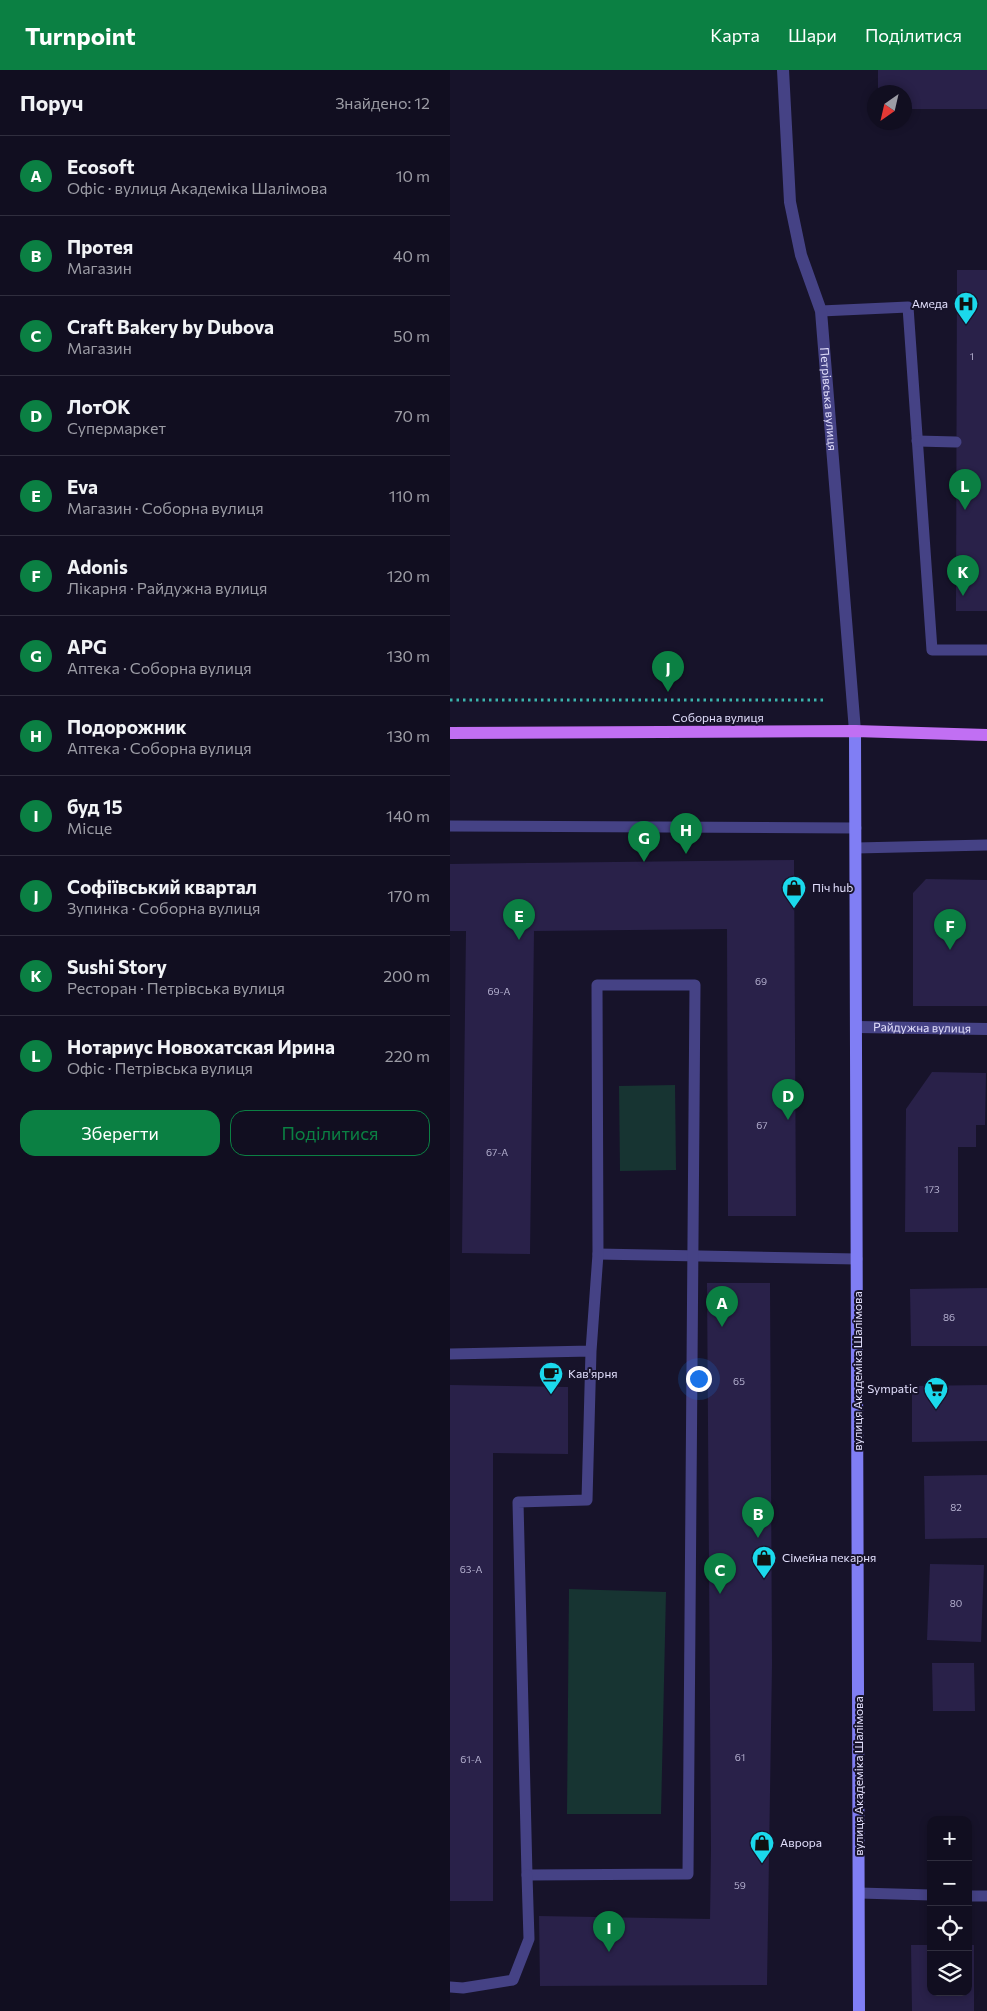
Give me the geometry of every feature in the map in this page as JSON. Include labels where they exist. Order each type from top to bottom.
[{"type":"main road","name":"Соборна вулиця","points":[[450,733],[855,732],[987,735]]},
{"type":"main road","name":"вулиця Академіка Шалімова","points":[[855,732],[859,2011]]},
{"type":"street","name":"Петрівська вулиця","points":[[783,70],[790,202],[802,255],[821,311],[855,732]]},
{"type":"street","name":"Райдужна вулиця","points":[[857,1027],[987,1030]]},
{"type":"lane","points":[[821,311],[908,307],[932,650],[987,650]]},
{"type":"lane","points":[[917,442],[956,442]]},
{"type":"lane","points":[[450,826],[856,828]]},
{"type":"lane","points":[[856,848],[987,845]]},
{"type":"lane","points":[[450,1987],[462,1988],[513,1980],[529,1938],[527,1875],[518,1502],[587,1500],[591,1351],[598,1254],[598,985],[695,985],[688,1874],[527,1875]]},
{"type":"lane","points":[[598,1254],[857,1259]]},
{"type":"lane","points":[[450,1354],[591,1351]]},
{"type":"lane","points":[[859,1893],[927,1895]]},
{"type":"lane","points":[[972,1896],[987,1896]]},
{"type":"path","points":[[450,700],[827,700]]},
{"type":"green space","points":[[675,1085],[676,1170],[620,1171],[619,1086]]},
{"type":"green space","points":[[569,1589],[666,1592],[661,1814],[567,1814]]},
{"type":"building","points":[[878,70],[987,70],[987,109],[912,109],[912,85],[878,85]]},
{"type":"building","points":[[957,270],[987,270],[987,611],[956,611]]},
{"type":"building","points":[[794,860],[796,1216],[728,1216],[727,929],[534,931],[530,1254],[462,1253],[466,931],[450,931],[450,864]]},
{"type":"building","points":[[926,879],[987,880],[987,1006],[913,1006],[913,893]]},
{"type":"building","points":[[932,1072],[986,1073],[985,1125],[976,1125],[976,1147],[958,1147],[958,1232],[905,1232],[906,1109]]},
{"type":"building","points":[[707,1283],[770,1283],[772,1664],[767,1985],[540,1986],[539,1916],[710,1919]]},
{"type":"building","points":[[987,1288],[987,1346],[911,1346],[910,1289]]},
{"type":"building","points":[[450,1385],[568,1387],[568,1454],[493,1453],[493,1901],[450,1901]]},
{"type":"building","points":[[987,1385],[987,1441],[912,1442],[912,1386]]},
{"type":"building","points":[[987,1475],[987,1538],[925,1539],[924,1476]]},
{"type":"building","points":[[930,1564],[984,1565],[981,1642],[927,1640]]},
{"type":"building","points":[[932,1663],[974,1663],[975,1711],[933,1711]]},
{"type":"building","points":[[911,1945],[927,1945],[927,1996],[972,1996],[972,1945],[974,1945],[974,2011],[912,2011]]},
{"type":"place","name":"Амеда","points":[[966,325]]},
{"type":"place","name":"Нотариус Новохатская Ирина","points":[[965,510]]},
{"type":"place","name":"Sushi Story","points":[[963,596]]},
{"type":"place","name":"Софіївський квартал","points":[[668,692]]},
{"type":"place","name":"Подорожник","points":[[686,854]]},
{"type":"place","name":"APG","points":[[644,862]]},
{"type":"place","name":"Піч hub","points":[[794,909]]},
{"type":"place","name":"Eva","points":[[519,940]]},
{"type":"place","name":"Adonis","points":[[950,950]]},
{"type":"place","name":"ЛотОК","points":[[788,1120]]},
{"type":"place","name":"Ecosoft","points":[[722,1327]]},
{"type":"place","name":"Кав'ярня","points":[[551,1395]]},
{"type":"place","name":"Sympatic","points":[[936,1410]]},
{"type":"place","name":"Протея","points":[[758,1538]]},
{"type":"place","name":"Сімейна пекарня","points":[[764,1579]]},
{"type":"place","name":"Craft Bakery by Dubova","points":[[720,1594]]},
{"type":"place","name":"Аврора","points":[[762,1864]]},
{"type":"place","name":"буд 15","points":[[609,1952]]}]
